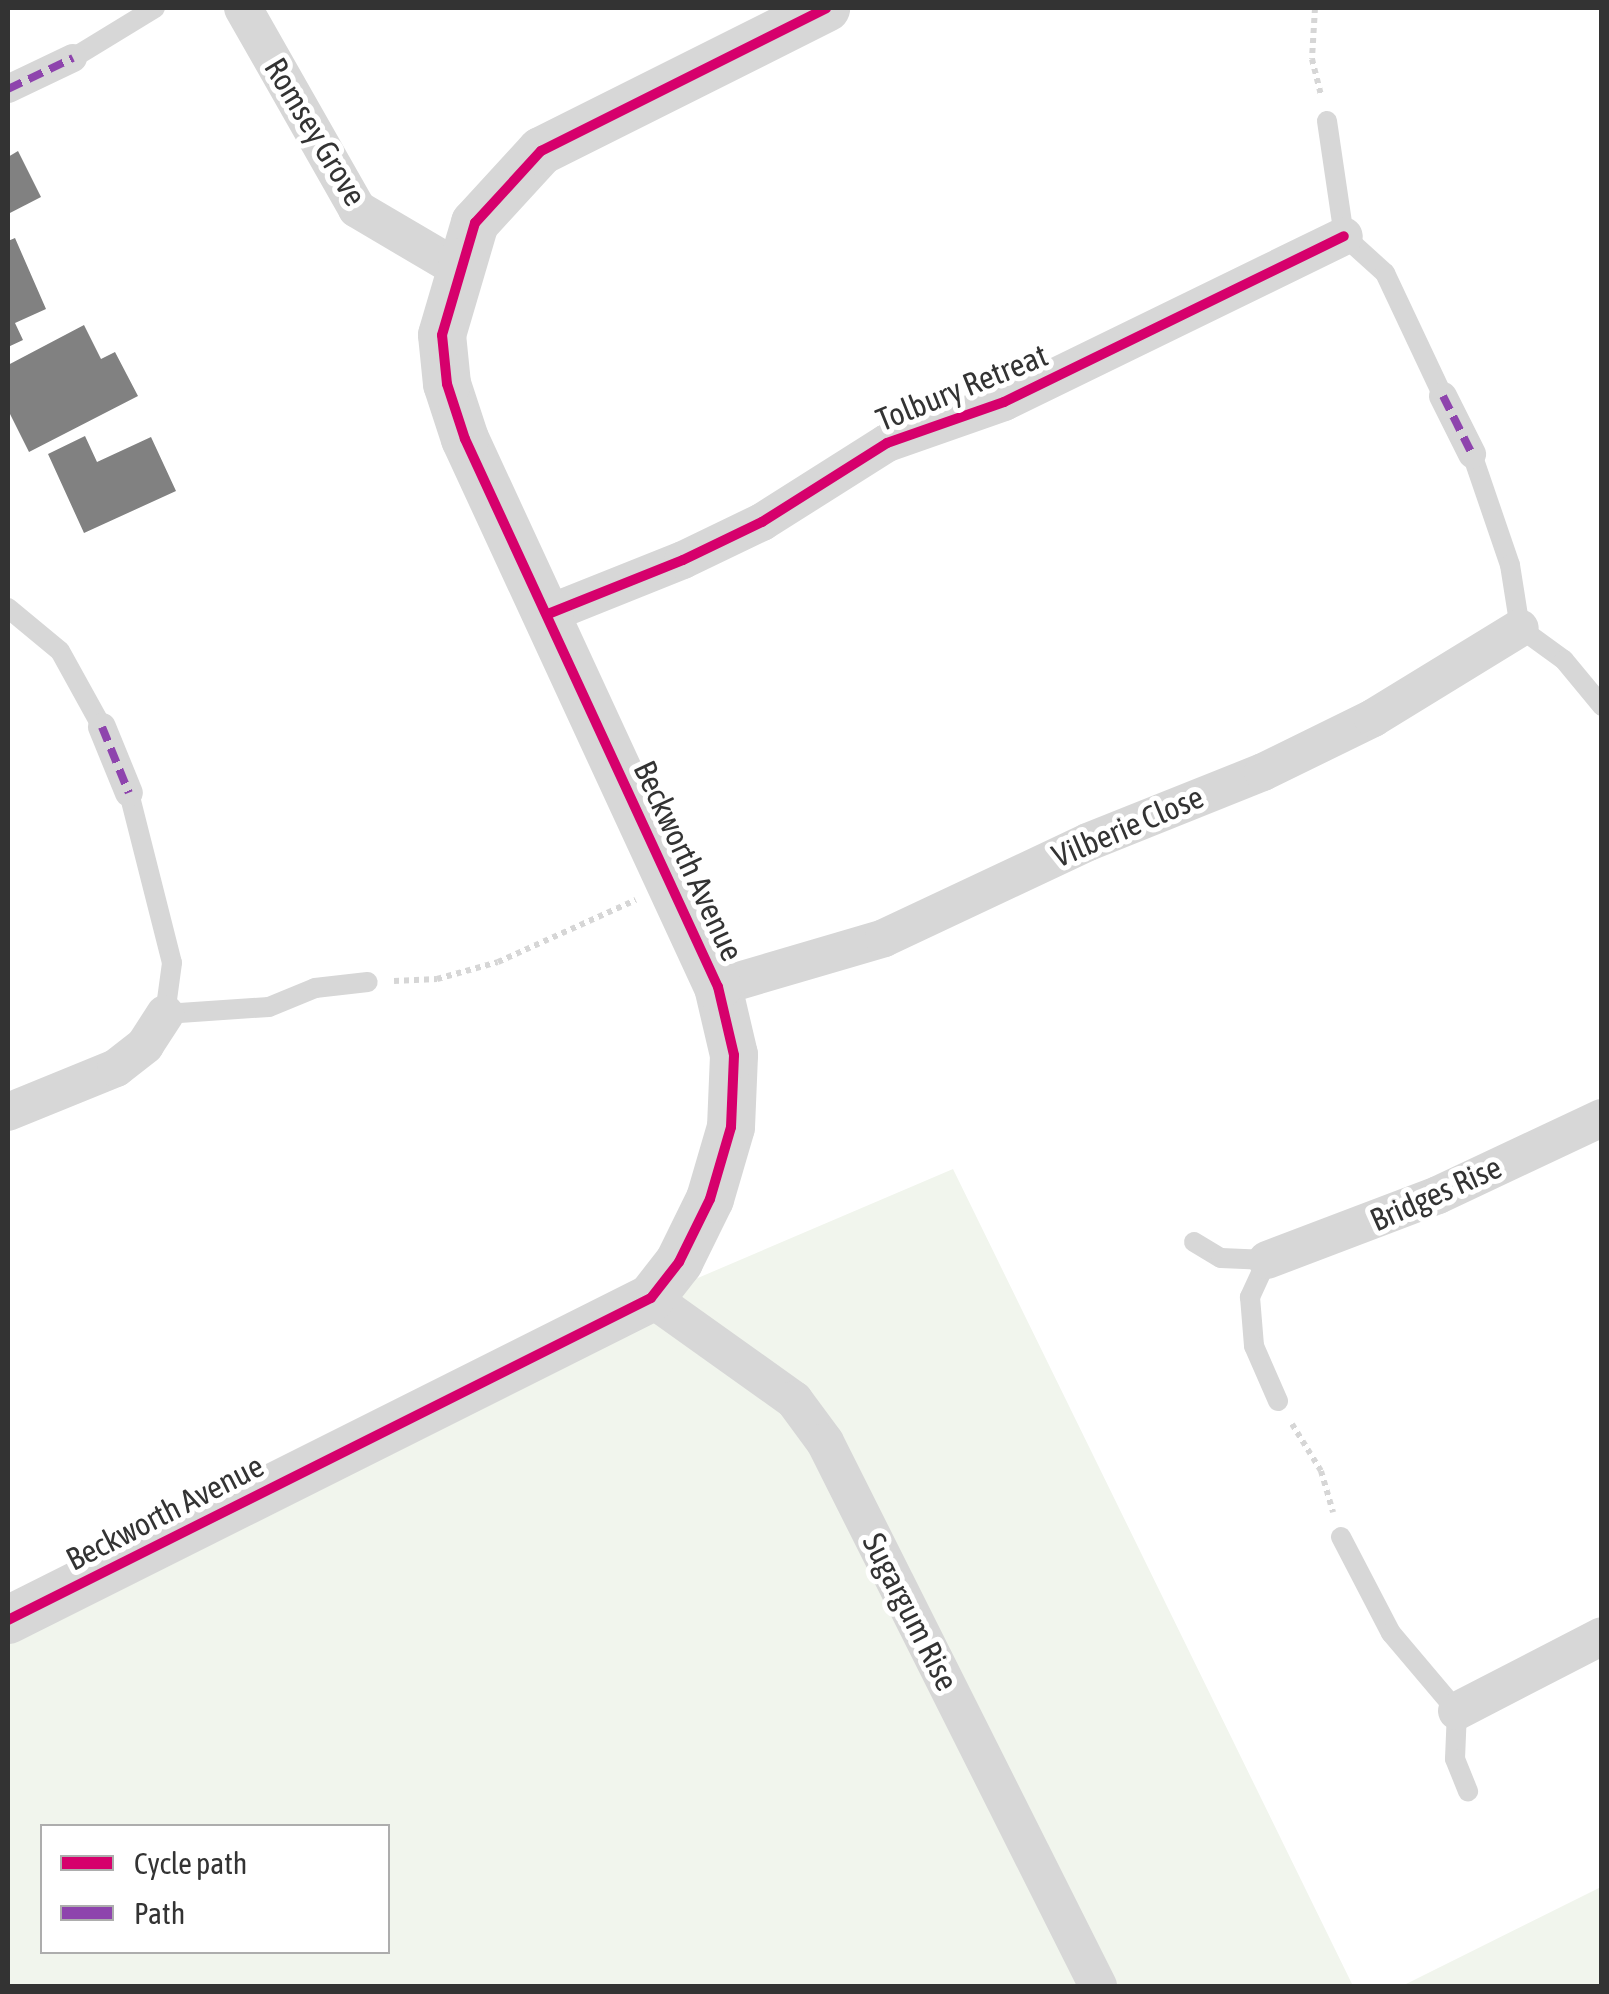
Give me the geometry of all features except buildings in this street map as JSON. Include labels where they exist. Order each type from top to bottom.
[{"type":"street","name":"Romsey Grove","points":[[243,8],[356,209],[457,268]]},
{"type":"street","name":"Beckworth Avenue","points":[[8,1620],[651,1298],[679,1262],[710,1199],[731,1127],[734,1055],[718,987],[465,439],[447,384],[442,335],[457,268],[475,223],[541,151],[796,14]]},
{"type":"street","points":[[8,89],[73,58]]},
{"type":"street","name":"Tolbury Retreat","points":[[548,614],[683,560],[762,522],[887,444],[1004,402],[1344,236]]},
{"type":"street","points":[[1443,396],[1472,454]]},
{"type":"street","name":"Vilberie Close","points":[[718,987],[884,938],[1088,842],[1263,772],[1373,718],[1520,628]]},
{"type":"street","points":[[102,726],[129,793]]},
{"type":"street","points":[[8,1112],[116,1068],[145,1045],[164,1014]]},
{"type":"street","name":"Bridges Rise","points":[[1266,1260],[1422,1202],[1602,1118]]},
{"type":"street","name":"Sugargum Rise","points":[[651,1298],[794,1400],[825,1442],[1098,1986]]},
{"type":"street","points":[[1458,1711],[1602,1636]]},
{"type":"lane","points":[[73,58],[155,8]]},
{"type":"lane","points":[[1327,122],[1344,236],[1386,273],[1443,396]]},
{"type":"lane","points":[[1472,454],[1510,565],[1520,628],[1564,660],[1602,706]]},
{"type":"lane","points":[[8,608],[60,651],[102,726]]},
{"type":"lane","points":[[129,793],[172,963],[164,1014],[269,1007],[314,988],[368,982]]},
{"type":"lane","name":"Bridges Rise","points":[[1194,1242],[1221,1258],[1266,1260]]},
{"type":"lane","points":[[1266,1260],[1250,1297],[1254,1346],[1278,1400]]},
{"type":"lane","points":[[1341,1537],[1391,1632],[1458,1711],[1456,1759],[1468,1791]]},
{"type":"path","points":[[1315,8],[1312,59],[1327,122]]},
{"type":"path","points":[[368,982],[437,979],[498,962],[670,884]]},
{"type":"path","points":[[1278,1400],[1321,1471],[1341,1537]]},
{"type":"shaded area","points":[[953,1169],[1353,1986],[8,1986],[8,1620],[651,1298]]},
{"type":"shaded area","points":[[1601,1887],[1601,1986],[1402,1986]]},
{"type":"marked path","points":[[8,89],[73,58]]},
{"type":"marked path","points":[[1443,396],[1472,454]]},
{"type":"marked path","points":[[102,727],[129,793]]},
{"type":"cycle path","points":[[8,1620],[651,1298],[679,1262],[710,1199],[731,1127],[734,1055],[718,987],[465,439],[447,384],[442,335],[475,223],[541,151],[826,8]]},
{"type":"cycle path","points":[[548,614],[683,560],[762,522],[887,443],[1004,402],[1344,236]]}]
